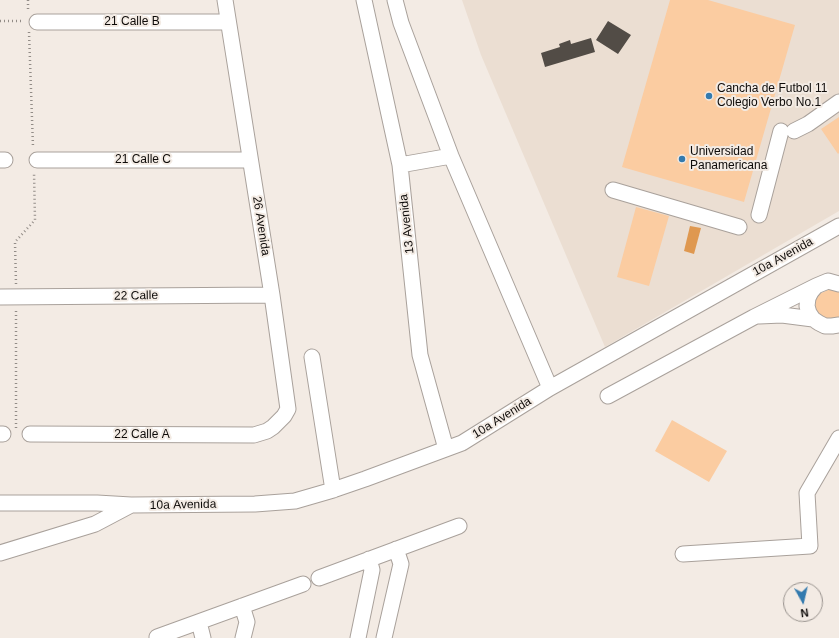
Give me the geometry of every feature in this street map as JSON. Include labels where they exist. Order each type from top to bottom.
[{"type":"street","name":"26 Avenida","points":[[224,0],[272,295],[288,408],[284,416],[273,428],[254,435]]},
{"type":"street","name":"13 Avenida","points":[[364,0],[400,165],[420,355],[446,449]]},
{"type":"street","points":[[395,0],[400,24],[451,156],[550,388]]},
{"type":"street","name":"21 Calle B","points":[[33,22],[228,22]]},
{"type":"street","points":[[760,215],[788,131],[808,124],[839,102]]},
{"type":"street","points":[[400,165],[451,156]]},
{"type":"street","name":"21 Calle C","points":[[34,160],[250,160]]},
{"type":"street","points":[[613,190],[739,227]]},
{"type":"street","name":"10a Avenida","points":[[0,503],[97,503],[130,505],[255,504],[295,500],[333,490],[462,443],[550,388],[839,226]]},
{"type":"street","points":[[839,272],[818,285],[811,292],[808,298],[807,306],[809,313],[826,323],[839,335]]},
{"type":"street","points":[[608,396],[754,316],[828,281],[839,284]]},
{"type":"street","name":"22 Calle","points":[[0,297],[272,295]]},
{"type":"street","points":[[754,316],[782,316],[826,323]]},
{"type":"street","points":[[312,357],[333,490]]},
{"type":"street","name":"22 Calle A","points":[[12,434],[254,435]]},
{"type":"street","points":[[683,554],[810,546],[807,494],[839,438]]},
{"type":"street","name":"10a Avenida","points":[[0,553],[95,524],[130,505]]},
{"type":"street","points":[[319,578],[459,526]]},
{"type":"street","points":[[384,638],[401,564],[396,549]]},
{"type":"street","points":[[358,638],[372,570],[369,559]]},
{"type":"street","points":[[157,637],[303,584]]},
{"type":"street","points":[[242,606],[247,622],[244,638]]},
{"type":"street","points":[[199,622],[203,638]]},
{"type":"path","points":[[12,434],[16,297],[15,242],[35,220],[33,22],[28,0]]},
{"type":"path","points":[[0,22],[33,22]]},
{"type":"shaded area","name":"Universidad Panamericana","points":[[462,0],[839,0],[839,211],[605,347],[481,55]]},
{"type":"shaded area","name":"Cancha de Futbol 11 Colegio Verbo No.1","points":[[670,0],[708,0],[795,25],[744,202],[622,167]]},
{"type":"shaded area","points":[[839,117],[839,153],[838,154],[821,129]]},
{"type":"shaded area","points":[[636,207],[669,216],[649,286],[617,277]]},
{"type":"shaded area","points":[[690,226],[701,228],[694,254],[684,251]]},
{"type":"shaded area","points":[[828,290],[839,292],[839,318],[826,320],[817,314],[815,309],[816,299],[819,294]]},
{"type":"shaded area","points":[[672,420],[727,451],[709,482],[655,451]]},
{"type":"building","points":[[608,21],[631,35],[618,54],[596,40]]},
{"type":"building","points":[[591,38],[595,52],[545,67],[541,53],[560,47],[559,44],[570,40],[571,44]]},
{"type":"place","name":"Cancha de Futbol 11 Colegio Verbo No.1","points":[[709,96]]},
{"type":"place","name":"Universidad Panamericana","points":[[682,159]]}]
